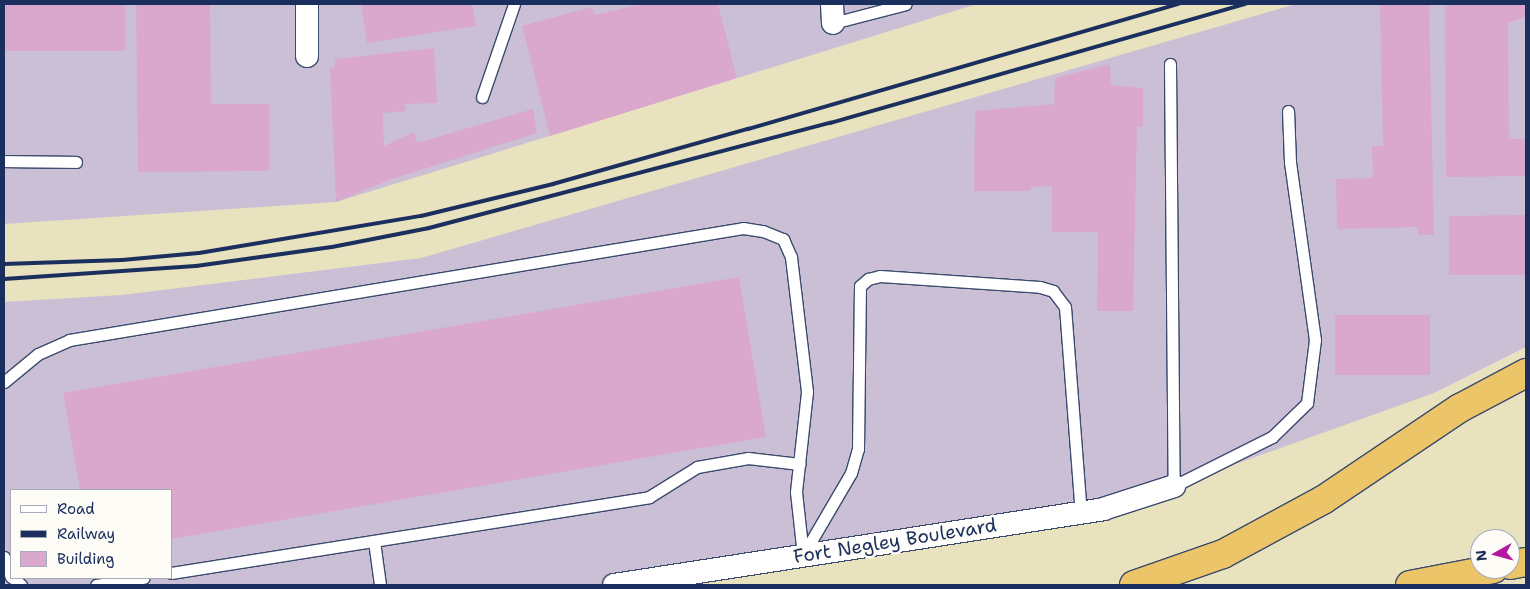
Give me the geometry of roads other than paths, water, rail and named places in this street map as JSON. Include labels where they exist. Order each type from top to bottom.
[{"type":"highway","points":[[1134,585],[1223,554],[1323,500],[1460,408],[1526,373]]},
{"type":"highway","points":[[1410,585],[1470,573]]},
{"type":"street","points":[[307,4],[307,56]]},
{"type":"street","name":"Fort Negley Boulevard","points":[[614,585],[1081,513],[1103,509],[1174,486]]},
{"type":"lane","points":[[482,97],[514,4]]},
{"type":"lane","points":[[833,14],[906,4]]},
{"type":"lane","points":[[1170,64],[1174,486],[1272,438],[1307,403],[1315,340],[1290,162],[1288,111]]},
{"type":"lane","points":[[4,161],[76,162]]},
{"type":"lane","points":[[4,382],[38,354],[69,340],[743,228],[763,231],[783,239],[791,257],[807,392],[796,492],[803,555]]},
{"type":"lane","points":[[803,555],[851,473],[858,449],[860,286],[868,279],[880,276],[1040,287],[1053,292],[1065,307],[1081,513]]},
{"type":"lane","points":[[172,573],[649,497],[697,467],[748,458],[800,464]]},
{"type":"lane","points":[[374,542],[380,585]]},
{"type":"lane","points":[[4,557],[10,572]]},
{"type":"lane","points":[[96,585],[136,579]]},
{"type":"railway","points":[[4,264],[122,260],[199,253],[421,216],[553,184],[1178,4]]},
{"type":"railway","points":[[4,279],[196,266],[332,247],[429,228],[830,123],[1245,4]]}]
